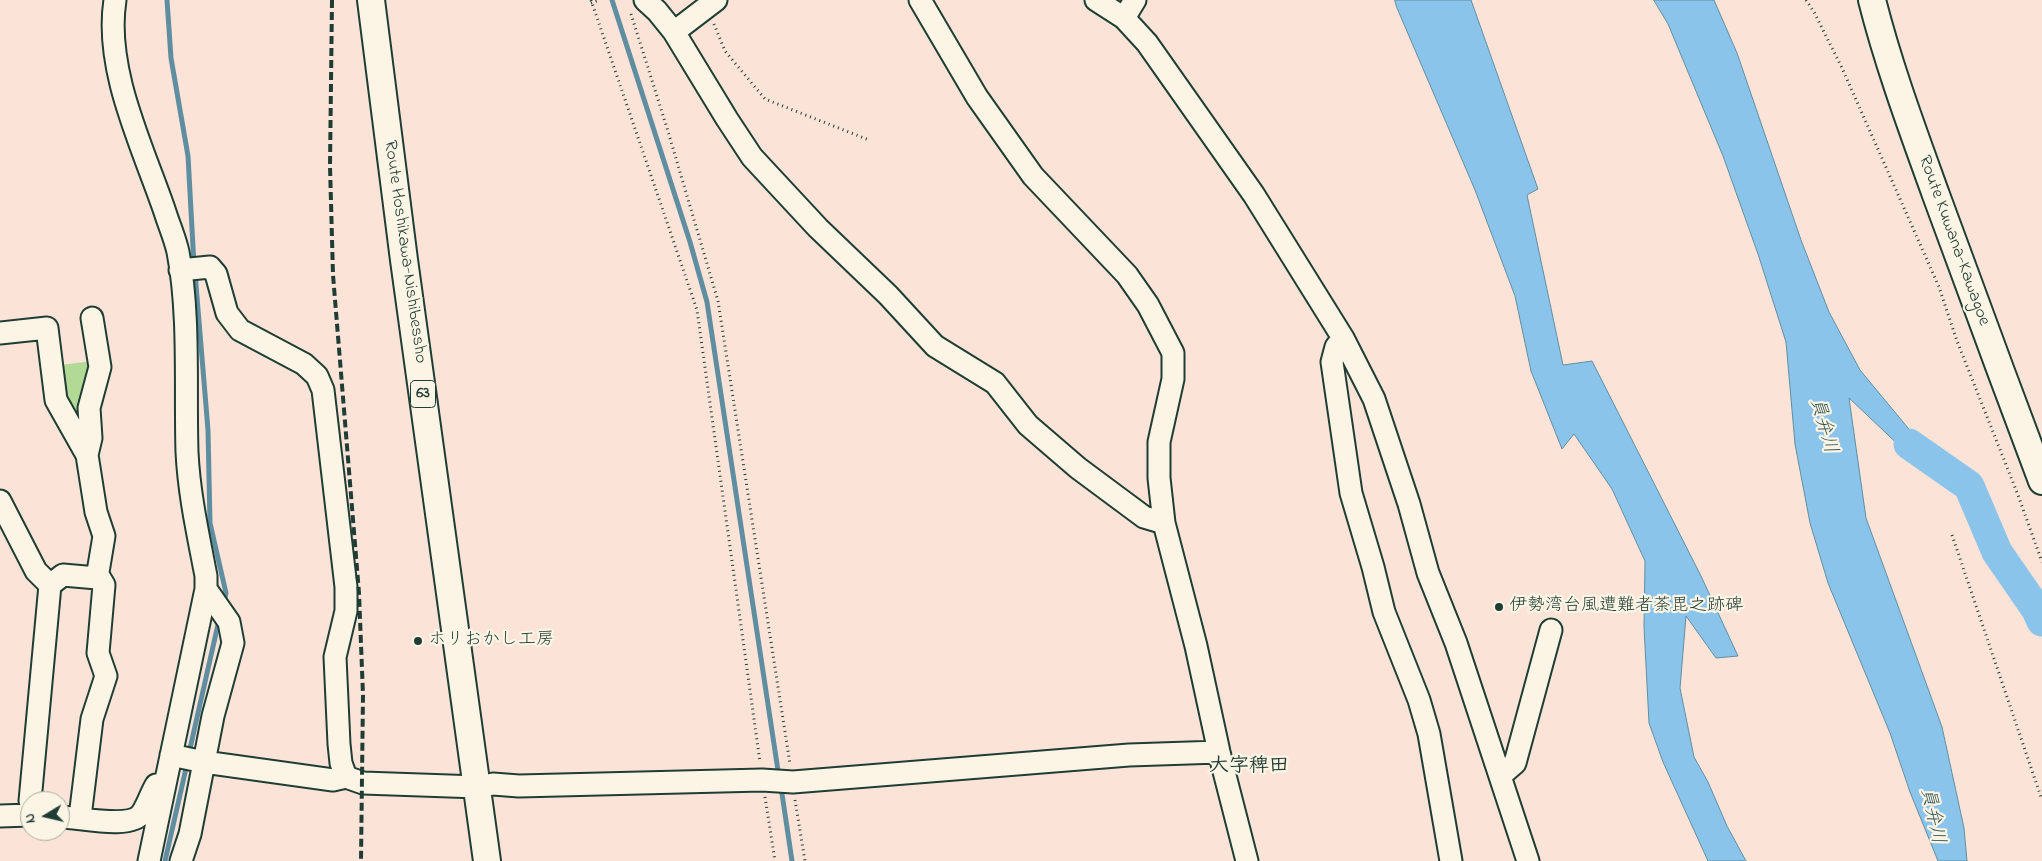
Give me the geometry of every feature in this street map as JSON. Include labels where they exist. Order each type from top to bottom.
[{"type":"main road","name":"Route Hoshikawa-Nishibessho","points":[[371,0],[404,260],[487,861]]},
{"type":"main road","name":"Route Kuwana-Kawagoe","points":[[1872,0],[1901,97],[1980,316],[2042,480]]},
{"type":"street","points":[[0,333],[47,328],[56,400],[87,455],[96,512],[104,536],[98,575],[104,585],[98,653],[106,676],[92,719],[70,817],[122,823],[133,821],[142,814],[155,786],[184,760],[213,716],[233,643],[228,622],[210,593],[194,520],[188,453],[185,326],[178,251],[121,82],[113,34],[115,0]]},
{"type":"street","points":[[920,0],[977,97],[1033,176],[1127,275],[1148,305],[1174,353],[1173,379],[1159,442],[1159,478],[1164,523],[1196,646],[1219,752],[1248,861]]},
{"type":"street","points":[[1096,0],[1124,18],[1147,43],[1254,195],[1343,338],[1374,399],[1409,504],[1428,572],[1456,643],[1528,861]]},
{"type":"street","points":[[1124,18],[1135,0]]},
{"type":"street","points":[[674,32],[711,4]]},
{"type":"street","points":[[637,5],[657,11],[674,32],[752,156],[818,228],[888,295],[935,346],[995,383],[1028,425],[1078,468],[1144,517],[1164,523]]},
{"type":"street","points":[[180,270],[210,267],[216,274],[227,313],[240,330],[304,364],[317,376],[323,390],[346,587],[346,611],[335,657],[338,744],[341,763],[346,777]]},
{"type":"street","points":[[87,455],[92,438],[89,408],[100,367],[92,318]]},
{"type":"street","points":[[1343,338],[1336,347],[1332,362],[1351,493],[1384,612],[1419,700],[1429,734],[1451,861]]},
{"type":"street","points":[[0,500],[36,571],[50,585]]},
{"type":"street","points":[[32,791],[50,585],[63,575],[97,578],[98,575]]},
{"type":"street","points":[[149,861],[184,760],[210,593]]},
{"type":"street","points":[[1500,776],[1515,763],[1551,630]]},
{"type":"street","points":[[184,760],[333,780],[346,777],[363,783],[478,787],[493,784],[519,786],[779,781],[1129,755],[1219,752]]},
{"type":"street","points":[[184,760],[190,834],[190,861]]},
{"type":"street","points":[[0,816],[20,812]]},
{"type":"street","points":[[181,861],[190,834]]},
{"type":"path","points":[[599,0],[591,1],[697,310],[779,781],[805,861]]},
{"type":"path","points":[[1806,0],[1842,68],[1939,287],[1957,341],[2018,495],[2042,562]]},
{"type":"path","points":[[711,4],[725,51],[765,99],[869,140]]},
{"type":"path","points":[[637,5],[667,128],[718,301],[779,781],[775,861]]},
{"type":"path","points":[[1952,535],[2042,800]]},
{"type":"green space","points":[[93,361],[83,432],[64,398],[60,365]]},
{"type":"water","points":[[1395,0],[1471,0],[1538,189],[1527,195],[1563,365],[1592,361],[1701,576],[1738,656],[1716,658],[1686,616],[1680,688],[1694,757],[1746,861],[1708,861],[1663,762],[1649,723],[1644,627],[1645,561],[1612,489],[1574,434],[1562,449],[1531,371],[1515,296],[1475,190]]},
{"type":"water","name":"員弁川","points":[[1654,0],[1714,0],[1737,53],[1801,240],[1829,312],[1860,370],[1913,434],[1906,452],[1849,398],[1866,518],[1942,727],[1964,828],[1967,861],[1938,861],[1910,792],[1890,733],[1828,583],[1810,523],[1795,444],[1786,342],[1758,254],[1723,156],[1668,24]]},
{"type":"waterway","points":[[167,0],[171,58],[188,156],[194,265]]},
{"type":"waterway","points":[[612,0],[690,242],[707,302],[779,777]]},
{"type":"waterway","points":[[195,273],[208,430],[210,523],[226,593],[224,602]]},
{"type":"waterway","points":[[1909,444],[1969,486],[1997,552],[2037,610],[2042,621]]},
{"type":"waterway","points":[[189,753],[219,620]]},
{"type":"waterway","points":[[165,861],[187,764]]},
{"type":"waterway","points":[[781,787],[792,861]]},
{"type":"railway","points":[[332,0],[330,166],[333,275],[359,593],[363,695],[361,861]]},
{"type":"place","name":"伊勢湾台風遭難者荼毘之跡碑","points":[[1499,607]]},
{"type":"place","name":"ホリおかし工房","points":[[418,641]]},
{"type":"district","name":"大字稗田","points":[[1249,768]]}]
